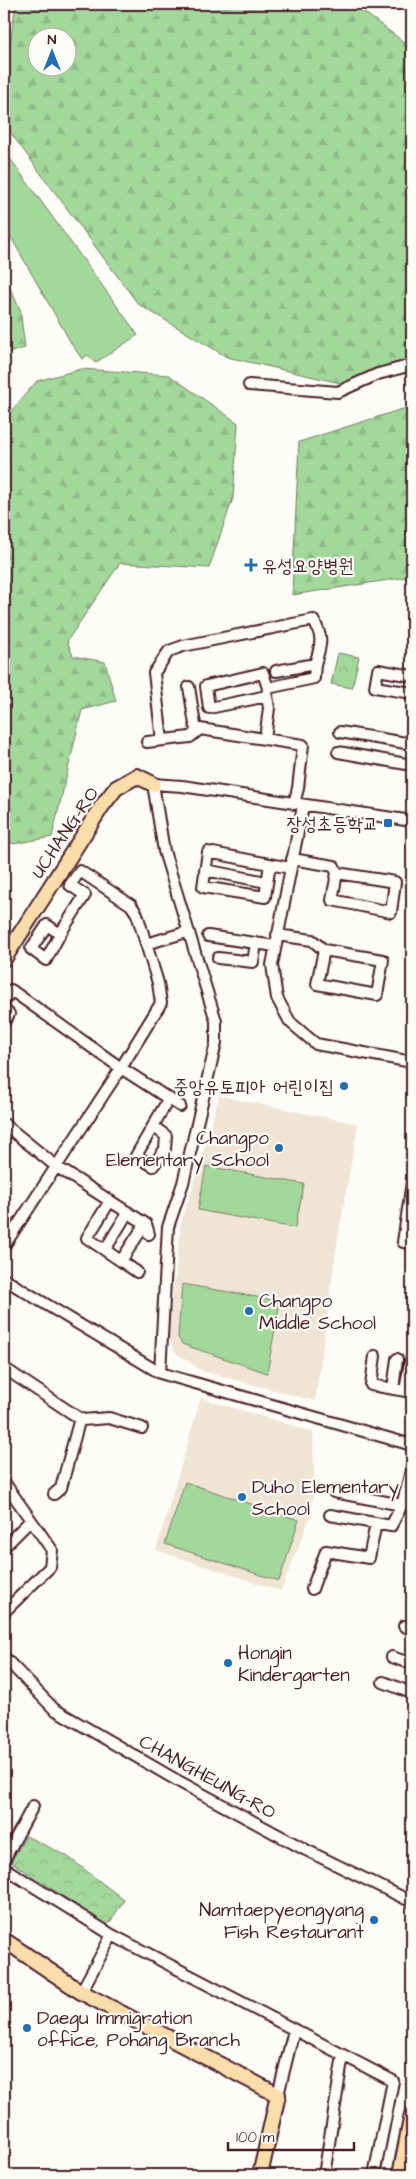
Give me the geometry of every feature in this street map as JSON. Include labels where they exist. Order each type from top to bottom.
[{"type":"main road","name":"UCHANG-RO","points":[[4,959],[87,828],[116,788],[137,776],[153,784]]},
{"type":"main road","points":[[4,1940],[81,1992],[278,2095],[260,2175]]},
{"type":"main road","points":[[400,2175],[412,2114]]},
{"type":"street","points":[[249,385],[338,392],[378,374],[412,365]]},
{"type":"street","points":[[162,740],[154,673],[169,651],[183,646],[313,620],[321,632],[320,649],[315,664],[314,678],[267,692],[210,708],[206,686],[264,674],[267,692],[269,708],[265,739]]},
{"type":"street","points":[[276,671],[315,664]]},
{"type":"street","points":[[412,676],[378,670],[375,687],[412,693]]},
{"type":"street","points":[[190,687],[196,731]]},
{"type":"street","points":[[147,742],[190,737],[200,729],[303,745],[298,788],[299,805],[291,863],[272,965],[277,998],[290,1022],[316,1044],[412,1062]]},
{"type":"street","points":[[340,732],[412,744]]},
{"type":"street","points":[[338,752],[412,765]]},
{"type":"street","points":[[160,1373],[168,1227],[183,1182],[216,1043],[216,1021],[187,932],[164,851],[153,784],[182,786],[299,805],[330,807],[412,821]]},
{"type":"street","points":[[270,864],[265,896],[202,887],[208,852],[270,864],[291,863],[334,866],[337,873],[332,900],[392,912],[396,882],[337,873]]},
{"type":"street","points":[[205,870],[266,882]]},
{"type":"street","points":[[4,1246],[122,1068],[161,1003],[158,983],[137,914],[132,905],[80,871],[70,885],[86,895],[60,934]]},
{"type":"street","points":[[146,944],[187,932]]},
{"type":"street","points":[[208,936],[256,943],[276,940],[312,940],[324,950],[383,960],[377,995],[317,984],[324,950]]},
{"type":"street","points":[[218,958],[253,962],[256,943]]},
{"type":"street","points":[[4,1002],[11,990],[180,1106]]},
{"type":"street","points":[[4,1010],[9,1014],[4,1022]]},
{"type":"street","points":[[153,1126],[169,1098]]},
{"type":"street","points":[[4,1124],[57,1167],[145,1224],[150,1234]]},
{"type":"street","points":[[412,1182],[403,1242],[412,1244]]},
{"type":"street","points":[[110,1201],[87,1238],[137,1272]]},
{"type":"street","points":[[105,1250],[128,1212]]},
{"type":"street","points":[[121,1261],[145,1224]]},
{"type":"street","points":[[4,1279],[160,1373],[412,1445]]},
{"type":"street","points":[[375,1356],[371,1385],[409,1392],[410,1362]]},
{"type":"street","points":[[393,1389],[397,1359]]},
{"type":"street","points":[[4,1368],[80,1418],[109,1418],[142,1428]]},
{"type":"street","points":[[54,1494],[61,1488],[80,1418]]},
{"type":"street","points":[[330,1515],[391,1526],[402,1505],[412,1467]]},
{"type":"street","points":[[4,1482],[52,1550],[50,1567],[5,1607]]},
{"type":"street","points":[[334,1492],[402,1505]]},
{"type":"street","points":[[4,1547],[31,1520]]},
{"type":"street","points":[[312,1589],[326,1551],[369,1558],[376,1523]]},
{"type":"street","name":"CHANGHEUNG-RO","points":[[4,1657],[54,1709],[184,1784],[306,1850],[412,1902]]},
{"type":"street","points":[[392,1657],[412,1664]]},
{"type":"street","points":[[383,1682],[412,1693]]},
{"type":"street","points":[[4,1860],[33,1806]]},
{"type":"street","points":[[4,1868],[112,1935],[393,2081],[374,2175]]},
{"type":"street","points":[[81,1992],[112,1935]]},
{"type":"street","points":[[278,2095],[294,2030]]},
{"type":"street","points":[[324,2175],[343,2055]]},
{"type":"shaded area","points":[[219,1096],[358,1124],[337,1243],[315,1401],[202,1371],[175,1352],[168,1337],[181,1222],[198,1171]]},
{"type":"shaded area","name":"Duho Elementary School","points":[[201,1398],[313,1432],[314,1480],[311,1515],[281,1591],[156,1550]]},
{"type":"green space","points":[[16,4],[353,4],[412,48],[412,367],[349,385],[227,357],[138,304],[4,124],[4,83]]},
{"type":"green space","points":[[4,153],[6,153],[138,335],[95,363],[88,355],[82,359],[71,343],[4,225]]},
{"type":"green space","points":[[4,276],[20,309],[25,348],[4,354]]},
{"type":"green space","points":[[81,369],[169,375],[238,423],[233,498],[209,568],[120,563],[67,641],[73,656],[105,662],[116,701],[82,710],[52,837],[13,844],[4,833],[4,419],[37,381]]},
{"type":"green space","points":[[412,406],[412,509],[406,510],[408,577],[292,595],[299,442]]},
{"type":"green space","points":[[338,653],[359,657],[352,688],[331,684]]},
{"type":"green space","points":[[206,1166],[304,1184],[295,1228],[198,1210]]},
{"type":"green space","points":[[182,1284],[280,1301],[267,1373],[182,1344],[178,1337]]},
{"type":"green space","points":[[185,1482],[299,1520],[279,1581],[165,1544]]},
{"type":"green space","points":[[26,1836],[67,1856],[124,1900],[110,1922],[105,1924],[11,1862]]},
{"type":"place","name":"유성요양병원","points":[[251,565]]},
{"type":"place","name":"장성초등학교","points":[[388,823]]},
{"type":"place","name":"중앙유토피아 어린이집","points":[[344,1086]]},
{"type":"place","name":"Changpo Elementary School","points":[[279,1148]]},
{"type":"place","name":"Changpo Middle School","points":[[249,1311]]},
{"type":"place","name":"Duho Elementary School","points":[[242,1497]]},
{"type":"place","name":"Hongin Kindergarten","points":[[228,1663]]},
{"type":"place","name":"Namtaepyeongyang Fish Restaurant","points":[[374,1920]]},
{"type":"place","name":"Daegu Immigration office, Pohang Branch","points":[[27,2028]]}]
